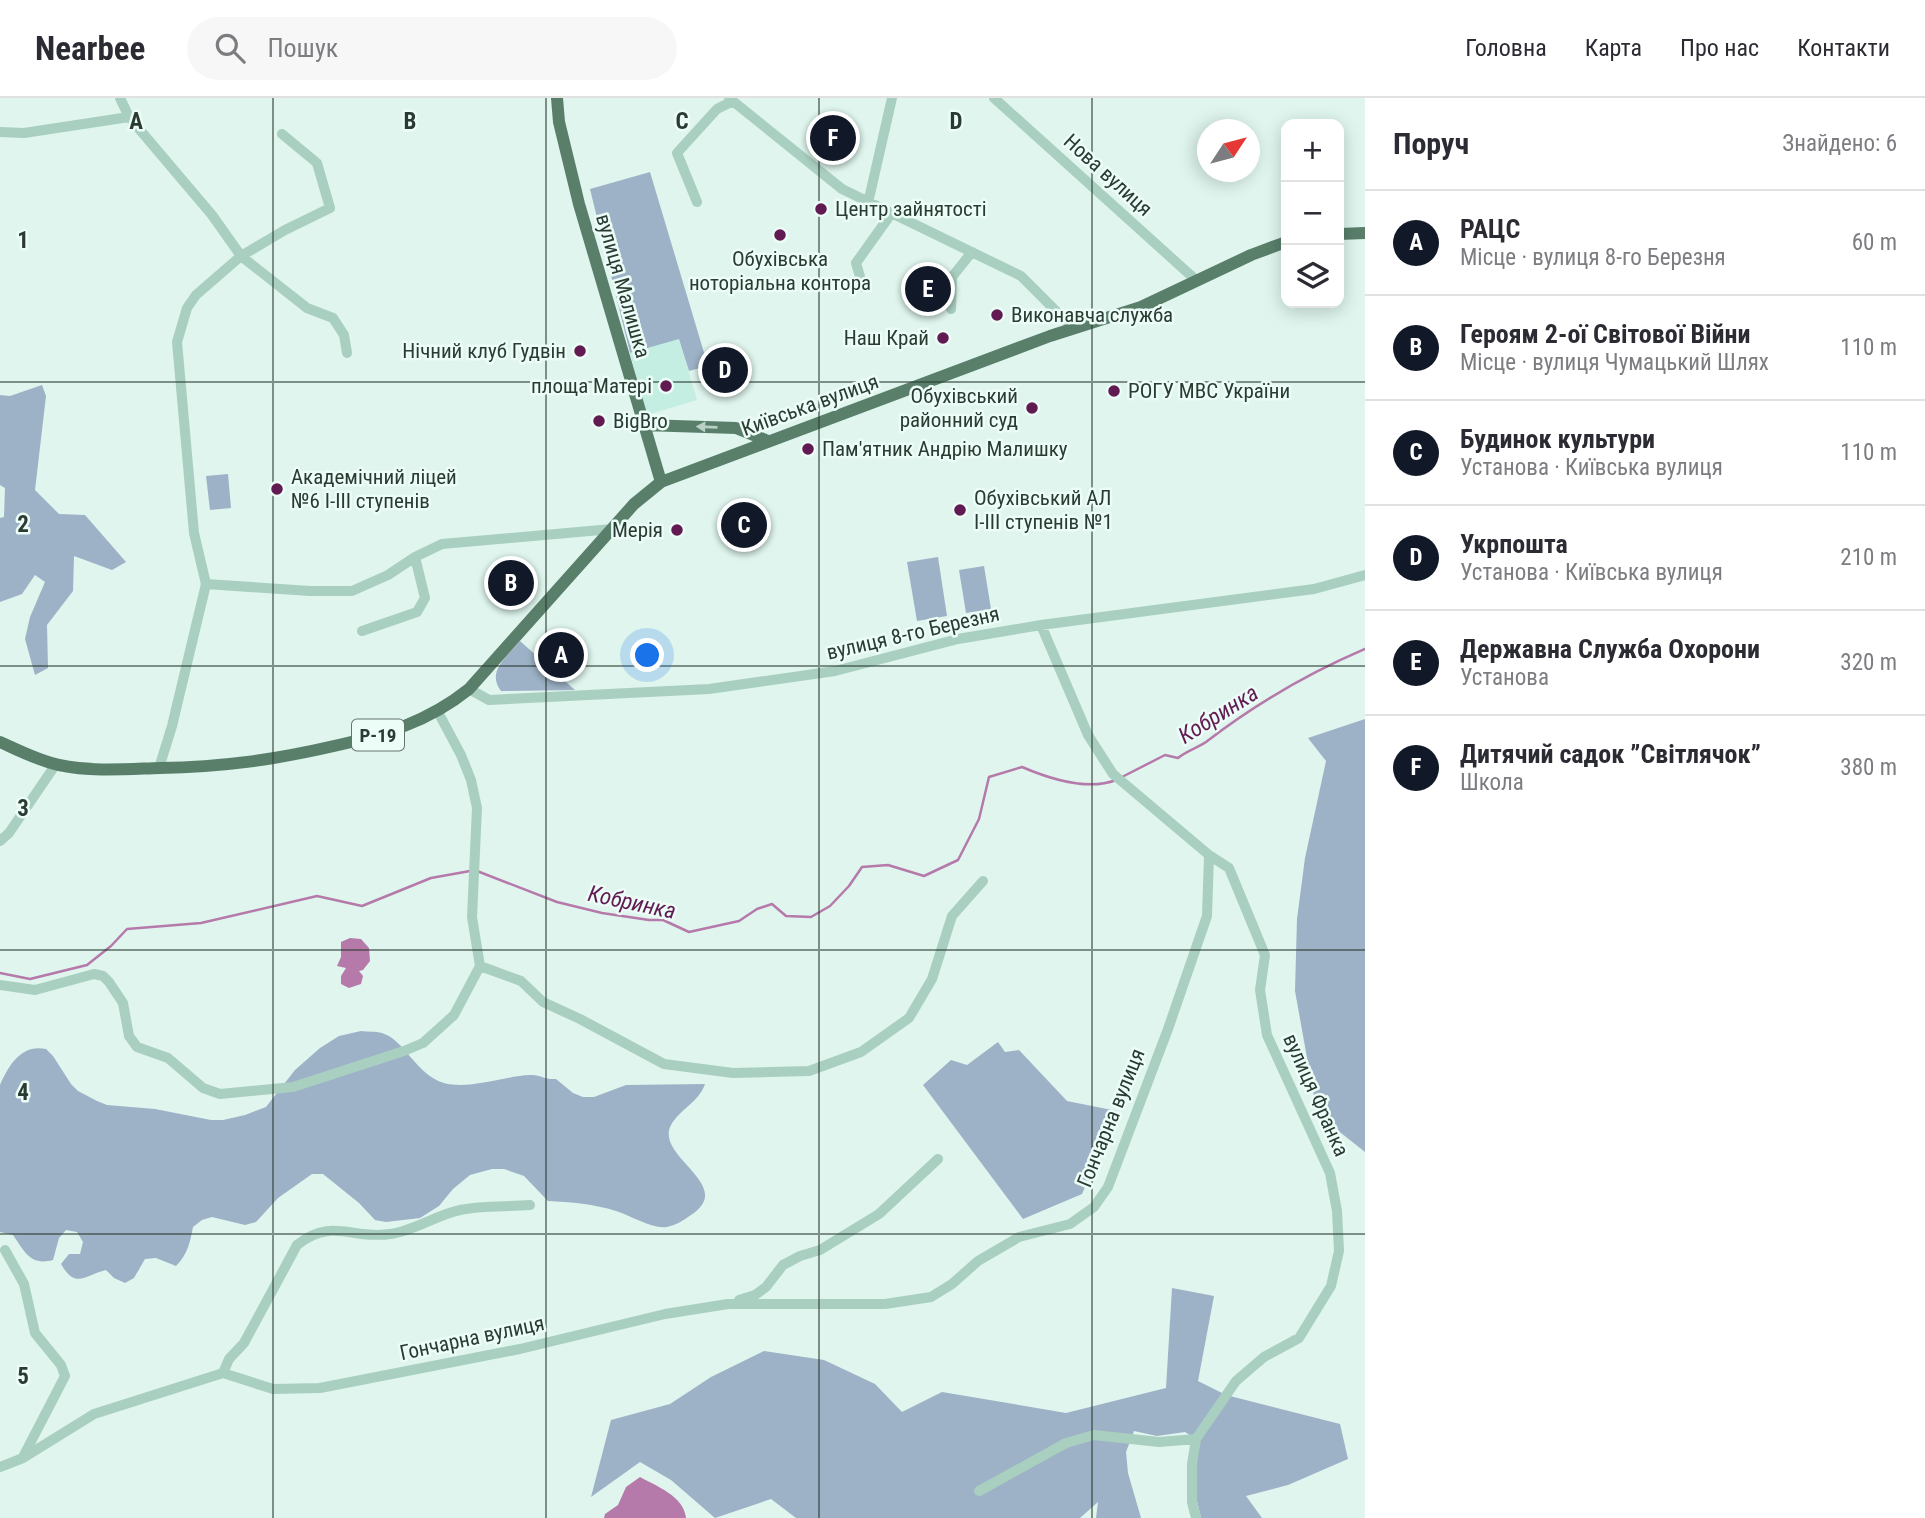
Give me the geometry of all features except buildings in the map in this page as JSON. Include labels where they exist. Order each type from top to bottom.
[{"type":"main road","name":"вулиця Малишка","points":[[557,98],[559,122],[579,204],[661,482]]},
{"type":"main road","points":[[1344,234],[1365,233]]},
{"type":"main road","name":"Київська вулиця","points":[[661,482],[1073,328],[1141,307],[1251,255],[1281,245]]},
{"type":"main road","points":[[644,425],[736,428],[768,441]]},
{"type":"main road","name":"Р-19","points":[[0,742],[56,764],[90,769],[207,768],[286,757],[396,731],[438,712],[469,689],[634,504],[661,482]]},
{"type":"street","points":[[120,98],[129,117],[212,215],[242,256],[307,308],[333,318],[344,335],[347,353]]},
{"type":"street","points":[[869,203],[892,98]]},
{"type":"street","name":"Нова вулиця","points":[[994,98],[1197,281]]},
{"type":"street","points":[[698,202],[677,153],[716,109],[731,100],[842,189],[1021,275],[1073,328]]},
{"type":"street","points":[[0,131],[24,133],[129,117]]},
{"type":"street","points":[[159,768],[172,726],[206,584],[194,533],[177,342],[187,308],[196,295],[242,256],[285,230],[331,208],[317,163],[282,134]]},
{"type":"street","points":[[863,287],[856,263],[891,214]]},
{"type":"street","points":[[951,309],[952,277],[972,252]]},
{"type":"street","points":[[206,584],[352,591],[388,575],[415,557],[442,544],[612,528]]},
{"type":"street","points":[[362,631],[417,612],[425,598],[415,557]]},
{"type":"street","name":"вулиця 8-го Березня","points":[[469,689],[489,700],[709,689],[835,671],[958,639],[1041,625],[1314,589],[1365,575]]},
{"type":"street","points":[[1041,625],[1088,735],[1113,774],[1209,855]]},
{"type":"street","points":[[0,985],[35,990],[94,974],[103,976],[123,1003],[129,1036],[137,1047],[168,1058],[204,1088],[219,1094],[292,1087],[423,1043],[454,1015],[480,966],[471,917],[477,808],[471,780],[461,754],[438,712]]},
{"type":"street","points":[[0,841],[9,833],[56,764]]},
{"type":"street","name":"Гончарна вулиця","points":[[223,1373],[274,1389],[320,1388],[520,1349],[666,1314],[729,1304],[885,1304],[931,1297],[952,1284],[978,1261],[1019,1237],[1070,1224],[1094,1207],[1108,1188],[1168,1029],[1206,916],[1209,855]]},
{"type":"street","name":"вулиця Франка","points":[[1196,1518],[1192,1502],[1192,1464],[1196,1439],[1236,1381],[1264,1357],[1299,1338],[1331,1286],[1339,1251],[1337,1211],[1330,1173],[1267,1035],[1260,990],[1265,955],[1229,868],[1209,855]]},
{"type":"street","points":[[480,966],[521,981],[543,1002],[664,1064],[733,1073],[809,1071],[861,1052],[909,1018],[932,979],[952,916],[983,881]]},
{"type":"street","name":"Гончарна вулиця","points":[[729,1304],[755,1295],[766,1287],[783,1265],[820,1250],[879,1214],[938,1159]]},
{"type":"street","points":[[0,1467],[23,1458],[94,1414],[223,1373],[229,1359],[244,1343],[298,1245],[308,1236],[327,1230],[380,1236],[461,1210],[530,1205]]},
{"type":"street","points":[[5,1250],[23,1284],[36,1333],[61,1364],[65,1376],[23,1458]]},
{"type":"street","points":[[979,1492],[1066,1443],[1094,1435],[1159,1442],[1196,1439]]},
{"type":"shaded area","points":[[650,172],[708,366],[689,371],[679,340],[630,353],[590,189]]},
{"type":"shaded area","name":"площа Матері","points":[[679,339],[697,400],[647,415],[630,353]]},
{"type":"shaded area","points":[[42,385],[46,396],[35,490],[59,514],[85,515],[126,562],[112,570],[74,556],[73,591],[47,625],[48,668],[35,675],[25,639],[30,617],[45,582],[35,575],[22,594],[0,602],[0,518],[4,517],[5,488],[0,485],[0,395],[10,396]]},
{"type":"shaded area","points":[[228,474],[231,508],[210,510],[206,476]]},
{"type":"shaded area","points":[[938,557],[947,616],[917,621],[907,562]]},
{"type":"shaded area","points":[[984,566],[991,609],[966,613],[959,570]]},
{"type":"shaded area","points":[[520,641],[575,690],[501,691],[497,684],[497,671]]},
{"type":"shaded area","points":[[1365,719],[1365,1152],[1336,1129],[1315,1102],[1295,991],[1297,919],[1305,858],[1326,761],[1308,738]]},
{"type":"shaded area","points":[[350,938],[361,939],[369,948],[370,961],[359,971],[363,976],[361,984],[349,988],[341,984],[341,976],[346,968],[337,966],[341,957],[341,942]]},
{"type":"shaded area","points":[[361,1031],[380,1032],[390,1037],[434,1079],[454,1085],[533,1075],[556,1079],[573,1093],[594,1097],[626,1085],[705,1084],[698,1096],[675,1119],[669,1137],[673,1148],[700,1182],[705,1193],[703,1204],[677,1224],[661,1227],[599,1207],[548,1201],[524,1176],[504,1169],[492,1169],[470,1175],[453,1189],[439,1206],[420,1218],[386,1222],[375,1220],[359,1203],[323,1174],[312,1174],[278,1198],[256,1222],[245,1225],[212,1217],[202,1220],[193,1227],[186,1252],[176,1266],[156,1258],[145,1259],[134,1278],[125,1283],[106,1270],[81,1279],[71,1277],[66,1272],[61,1264],[69,1254],[80,1254],[83,1242],[77,1232],[66,1230],[59,1238],[53,1260],[39,1261],[25,1252],[13,1235],[0,1232],[0,1085],[7,1070],[23,1053],[37,1048],[46,1049],[78,1091],[107,1105],[155,1109],[223,1120],[266,1107],[295,1070],[320,1048],[339,1036]]},
{"type":"shaded area","points":[[998,1042],[1005,1052],[1019,1050],[1067,1101],[1117,1111],[1082,1194],[1023,1219],[923,1085],[951,1060],[967,1065]]},
{"type":"shaded area","points":[[1172,1288],[1214,1296],[1198,1381],[1226,1395],[1340,1424],[1348,1459],[1288,1485],[1246,1496],[1262,1518],[1201,1518],[1193,1485],[1196,1439],[1185,1432],[1157,1436],[1134,1431],[1126,1452],[1128,1473],[1141,1518],[1096,1518],[1098,1502],[1080,1518],[796,1518],[771,1499],[715,1518],[671,1480],[640,1462],[591,1497],[611,1420],[670,1404],[711,1377],[764,1351],[824,1360],[875,1384],[902,1412],[942,1392],[1066,1413],[1166,1388]]},
{"type":"shaded area","points":[[640,1477],[675,1498],[684,1510],[686,1518],[604,1518],[605,1514],[618,1505],[626,1487]]},
{"type":"waterway","name":"Кобринка","points":[[1122,777],[1165,755],[1178,758],[1282,691],[1365,649]]},
{"type":"waterway","name":"Кобринка","points":[[477,871],[557,902],[602,913],[663,920],[689,932],[739,921],[757,909],[772,904],[786,916],[811,917],[830,906],[862,867],[888,865],[924,876],[958,860],[979,819],[989,777],[1022,767],[1045,776],[1081,784],[1116,780]]},
{"type":"waterway","name":"Кобринка","points":[[0,973],[30,979],[87,965],[127,929],[201,923],[317,896],[362,906],[431,878],[470,871]]},
{"type":"place","name":"Дитячий садок ”Світлячок”","points":[[833,138]]},
{"type":"place","name":"Центр зайнятості","points":[[821,209]]},
{"type":"place","name":"Обухівська ноторіальна контора","points":[[780,235]]},
{"type":"place","name":"Державна Служба Охорони","points":[[928,289]]},
{"type":"place","name":"Виконавча служба","points":[[997,315]]},
{"type":"place","name":"Наш Край","points":[[943,338]]},
{"type":"place","name":"Нічний клуб Гудвін","points":[[580,351]]},
{"type":"place","name":"Укрпошта","points":[[725,370]]},
{"type":"place","name":"площа Матері","points":[[666,386]]},
{"type":"place","name":"РОГУ МВС України","points":[[1114,391]]},
{"type":"place","name":"Обухівський районний суд","points":[[1032,408]]},
{"type":"place","name":"BigBro","points":[[599,421]]},
{"type":"place","name":"Пам'ятник Андрію Малишку","points":[[808,449]]},
{"type":"place","name":"Академічний ліцей №6 І-ІІІ ступенів","points":[[277,489]]},
{"type":"place","name":"Обухівський АЛ І-ІІІ ступенів №1","points":[[960,510]]},
{"type":"place","name":"Будинок культури","points":[[744,525]]},
{"type":"place","name":"Мерія","points":[[677,530]]},
{"type":"place","name":"Героям 2-ої Світової Війни","points":[[511,583]]},
{"type":"place","name":"РАЦС","points":[[561,655]]}]
